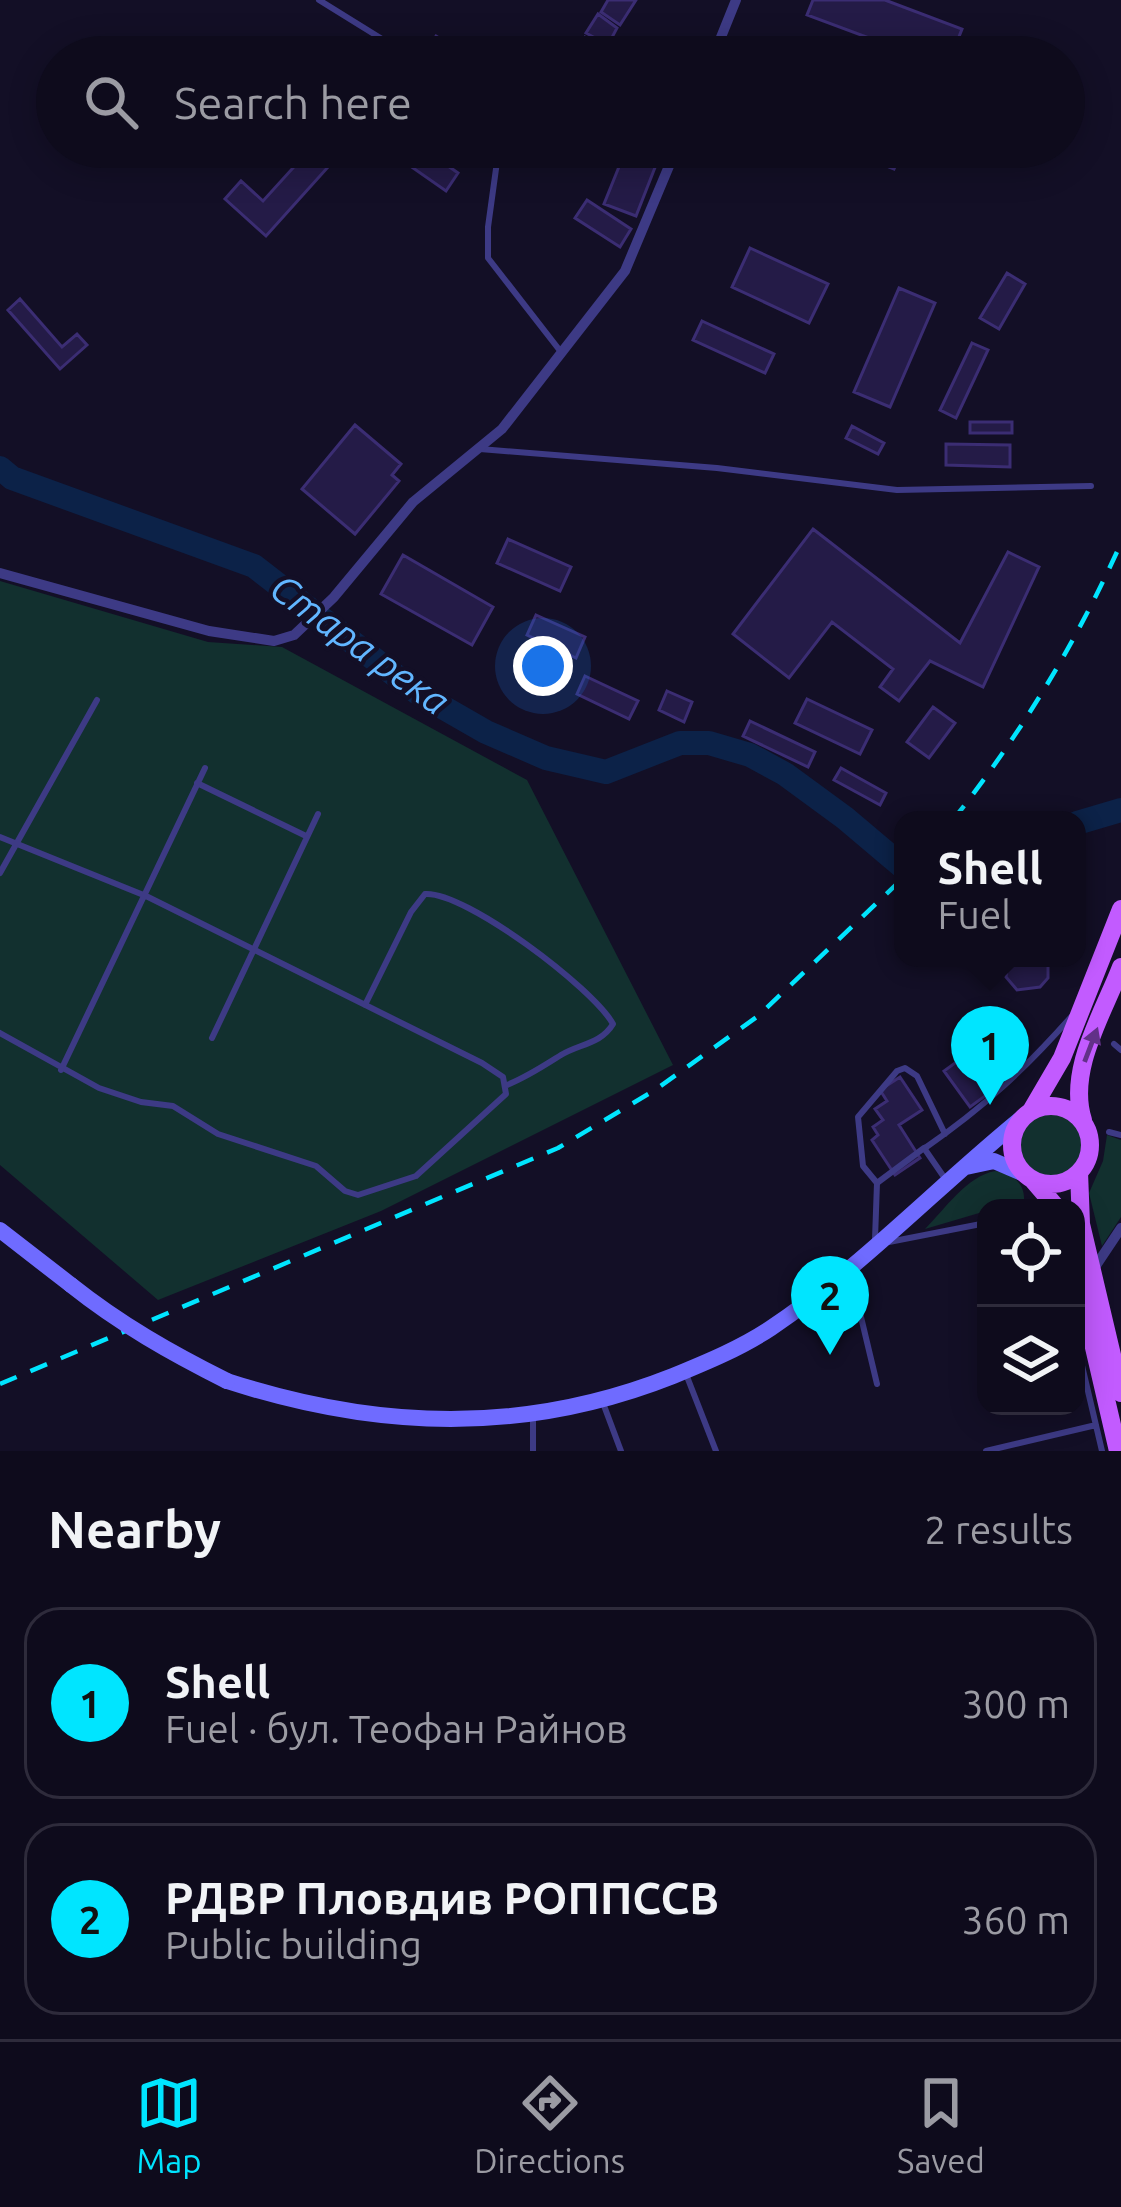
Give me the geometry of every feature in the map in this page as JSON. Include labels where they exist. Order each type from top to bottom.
[{"type":"main road","points":[[1049,1199],[1012,1148],[1014,1131],[1062,1058],[1121,909]]},
{"type":"main road","points":[[1080,1199],[1079,1172],[1090,1150],[1078,1098],[1079,1078],[1121,968]]},
{"type":"main road","points":[[0,1230],[113,1319],[227,1381],[294,1403],[348,1413],[468,1420],[533,1414],[602,1400],[685,1371],[768,1330],[849,1268],[952,1174],[1027,1114],[1050,1105],[1064,1107],[1085,1125]]},
{"type":"main road","points":[[952,1174],[994,1161],[1057,1184],[1079,1172]]},
{"type":"main road","points":[[1085,1274],[1121,1393]]},
{"type":"main road","points":[[1085,1276],[1118,1451]]},
{"type":"street","points":[[721,36],[736,0]]},
{"type":"street","points":[[0,573],[254,640],[274,641],[307,626],[413,502],[502,429],[625,271],[668,168]]},
{"type":"street","points":[[1085,1270],[1121,1228]]},
{"type":"lane","points":[[320,0],[377,36]]},
{"type":"lane","points":[[496,168],[488,258],[561,352]]},
{"type":"lane","points":[[480,449],[716,468],[897,490],[1091,485]]},
{"type":"lane","points":[[0,873],[97,700]]},
{"type":"lane","points":[[61,1070],[205,768]]},
{"type":"lane","points":[[197,782],[306,836]]},
{"type":"lane","points":[[212,1038],[318,814]]},
{"type":"lane","points":[[0,837],[146,896],[482,1063],[497,1072],[507,1085],[506,1094],[438,1160],[400,1184],[358,1195],[345,1191],[310,1164],[218,1134],[173,1106],[120,1095],[61,1070],[0,1033]]},
{"type":"lane","points":[[365,1006],[411,912],[425,895],[444,897],[511,934],[540,953],[613,1024],[601,1038],[507,1085]]},
{"type":"lane","points":[[877,1183],[983,1108],[1032,1062],[1085,1001]]},
{"type":"lane","points":[[945,1134],[917,1076],[904,1068],[897,1070],[858,1118],[863,1166],[877,1183],[875,1244],[977,1225]]},
{"type":"lane","points":[[1109,1132],[1121,1135]]},
{"type":"lane","points":[[924,1148],[952,1174]]},
{"type":"lane","points":[[849,1268],[877,1384]]},
{"type":"lane","points":[[685,1371],[716,1451]]},
{"type":"lane","points":[[1085,1378],[1102,1451]]},
{"type":"lane","points":[[602,1400],[621,1451]]},
{"type":"lane","points":[[533,1414],[533,1451]]},
{"type":"lane","points":[[986,1451],[1096,1425]]},
{"type":"green space","points":[[0,581],[208,642],[282,647],[527,780],[673,1065],[381,1211],[158,1300],[0,1165]]},
{"type":"green space","points":[[1051,1112],[1074,1121],[1083,1144],[1074,1167],[1051,1176],[1028,1167],[1019,1144],[1028,1121]]},
{"type":"green space","points":[[1107,1135],[1121,1140],[1121,1217],[1102,1246],[1089,1193],[1103,1161]]},
{"type":"green space","points":[[985,1174],[1007,1174],[1016,1180],[1024,1199],[977,1199],[977,1214],[925,1229],[966,1187]]},
{"type":"building","points":[[608,0],[636,0],[620,25],[601,12]]},
{"type":"building","points":[[813,0],[885,0],[962,29],[959,36],[864,36],[807,15]]},
{"type":"building","points":[[598,14],[617,28],[613,36],[586,33]]},
{"type":"building","points":[[293,168],[327,168],[266,236],[225,199],[241,181],[263,201]]},
{"type":"building","points":[[413,168],[451,168],[458,173],[446,191]]},
{"type":"building","points":[[619,168],[655,168],[636,216],[604,204]]},
{"type":"building","points":[[587,200],[631,229],[620,247],[575,218]]},
{"type":"building","points":[[750,248],[828,284],[809,323],[732,287]]},
{"type":"building","points":[[1007,273],[1025,284],[999,329],[980,318]]},
{"type":"building","points":[[899,288],[935,303],[890,407],[854,392]]},
{"type":"building","points":[[20,299],[62,347],[77,334],[87,345],[60,369],[8,310]]},
{"type":"building","points":[[702,321],[774,354],[765,373],[693,340]]},
{"type":"building","points":[[972,343],[988,350],[956,418],[940,410]]},
{"type":"building","points":[[970,422],[1012,422],[1012,433],[970,433]]},
{"type":"building","points":[[355,425],[401,464],[392,475],[399,481],[355,534],[302,489]]},
{"type":"building","points":[[852,426],[884,443],[878,454],[846,438]]},
{"type":"building","points":[[946,444],[1010,445],[1010,467],[946,465]]},
{"type":"building","points":[[813,529],[960,643],[1008,552],[1039,567],[983,687],[930,661],[899,701],[880,687],[893,669],[832,622],[789,678],[733,634]]},
{"type":"building","points":[[508,539],[571,567],[560,591],[497,563]]},
{"type":"building","points":[[403,555],[493,607],[472,645],[381,594]]},
{"type":"building","points":[[536,615],[585,637],[576,658],[527,635]]},
{"type":"building","points":[[585,676],[638,701],[629,719],[577,694]]},
{"type":"building","points":[[667,691],[692,702],[684,722],[659,710]]},
{"type":"building","points":[[807,699],[872,730],[860,754],[795,723]]},
{"type":"building","points":[[933,707],[955,723],[929,758],[907,742]]},
{"type":"building","points":[[750,721],[815,752],[808,767],[743,736]]},
{"type":"building","points":[[841,768],[886,793],[880,805],[834,780]]},
{"type":"building","points":[[1007,967],[1048,967],[1048,978],[1040,987],[1017,990],[1006,977]]},
{"type":"building","points":[[970,1052],[996,1088],[970,1107],[944,1071]]},
{"type":"building","points":[[900,1077],[922,1110],[899,1125],[920,1158],[895,1175],[872,1140],[878,1135],[873,1127],[883,1120],[875,1109],[887,1101],[880,1090]]},
{"type":"waterway","name":"Стара река","points":[[0,468],[12,478],[254,566],[418,693],[486,732],[546,758],[606,772],[680,743],[709,743],[750,755],[785,774],[894,859]]},
{"type":"waterway","name":"Стара река","points":[[1086,820],[1121,810]]},
{"type":"railway","points":[[960,811],[1046,687],[1121,543]]},
{"type":"railway","points":[[0,1384],[558,1148],[655,1090],[758,1016],[894,887]]},
{"type":"place","name":"Shell","points":[[990,1105]]},
{"type":"place","name":"РДВР Пловдив РОППССВ","points":[[830,1355]]}]
